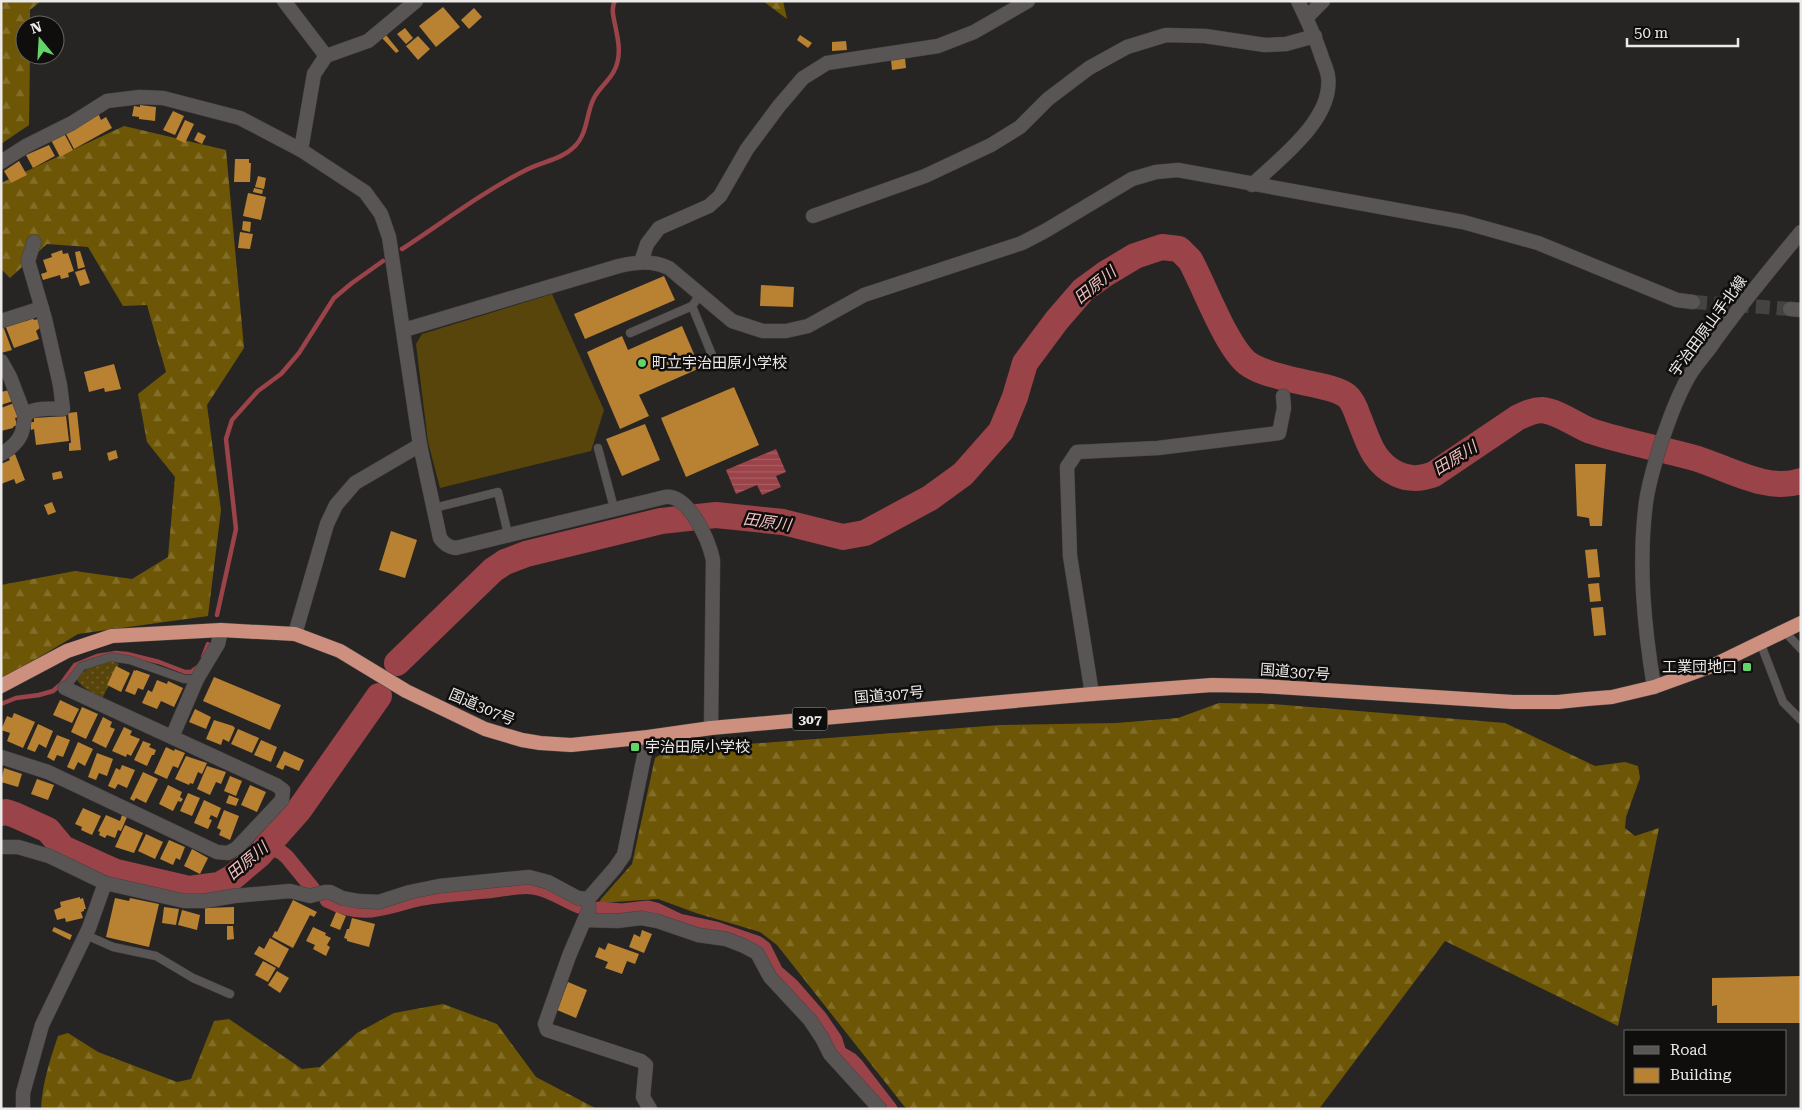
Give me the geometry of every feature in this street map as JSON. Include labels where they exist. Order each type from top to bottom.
[{"type":"highway","name":"国道307号","points":[[1,686],[67,651],[112,636],[221,630],[295,634],[340,651],[406,691],[485,729],[522,740],[556,745],[648,737],[711,728],[1212,685],[1261,686],[1504,702],[1558,702],[1612,696],[1654,688],[1712,666],[1801,623]]},
{"type":"street","points":[[284,1],[326,56]]},
{"type":"street","points":[[301,150],[314,74],[326,56],[368,41],[416,1]]},
{"type":"street","points":[[641,262],[647,244],[659,228],[709,206],[720,196],[747,149],[779,106],[803,78],[827,63],[938,46],[974,32],[1028,1]]},
{"type":"street","points":[[1252,185],[1301,138],[1319,115],[1327,96],[1328,76],[1315,36],[1298,1]]},
{"type":"street","points":[[1306,18],[1323,1]]},
{"type":"street","points":[[813,216],[925,176],[991,145],[1020,127],[1048,99],[1089,68],[1127,47],[1166,35],[1205,36],[1265,45],[1286,44],[1315,36]]},
{"type":"street","points":[[1,162],[26,146],[72,123],[107,102],[140,97],[163,98],[240,118],[301,150],[365,192],[381,214],[389,237],[420,445],[440,538],[451,548],[669,496],[682,501],[698,525],[711,551],[713,570],[711,728]]},
{"type":"street","points":[[404,330],[619,266],[641,262],[660,264],[669,268],[696,301],[732,320],[763,331],[786,331],[808,326],[864,295],[1022,243],[1132,179],[1156,172],[1178,170],[1463,222],[1538,243],[1677,300],[1693,302]]},
{"type":"street","name":"宇治田原山手北線","points":[[1654,688],[1646,638],[1643,594],[1646,511],[1653,470],[1675,405],[1690,376],[1736,312],[1801,232]]},
{"type":"street","points":[[25,416],[35,410],[63,408],[60,385],[42,308],[28,261],[34,242]]},
{"type":"street","points":[[1,321],[42,308]]},
{"type":"street","points":[[1,361],[10,377],[25,416],[22,434],[12,447],[1,454]]},
{"type":"street","points":[[1092,694],[1070,556],[1067,467],[1077,452],[1158,448],[1279,433],[1284,408],[1283,396]]},
{"type":"street","points":[[295,634],[327,524],[336,505],[355,483],[420,445]]},
{"type":"street","points":[[172,737],[197,679],[218,644],[221,630]]},
{"type":"street","points":[[1,757],[48,772],[218,852],[228,853],[237,848],[282,800],[282,790],[276,785],[65,688]]},
{"type":"street","points":[[648,737],[624,855],[588,899],[589,909],[569,956],[545,1024],[547,1030],[641,1061],[646,1065],[643,1097],[650,1109]]},
{"type":"street","points":[[1,847],[18,847],[49,856],[105,882],[184,901],[204,901],[234,896],[290,892],[310,896],[330,892],[342,898],[379,902],[410,892],[439,886],[529,877],[548,882],[578,898],[588,899]]},
{"type":"street","points":[[23,1109],[23,1092],[42,1025],[86,935],[105,882]]},
{"type":"street","points":[[585,920],[617,921],[641,918],[657,921],[698,935],[726,940],[757,953],[770,977],[810,1020],[830,1054],[880,1109]]},
{"type":"lane","points":[[630,333],[696,301],[712,355]]},
{"type":"lane","points":[[598,448],[614,508]]},
{"type":"lane","points":[[434,508],[498,492],[508,534]]},
{"type":"lane","points":[[1784,631],[1801,649]]},
{"type":"lane","points":[[1760,642],[1783,702],[1801,720]]},
{"type":"lane","points":[[65,688],[82,666],[111,657],[130,660],[178,678],[197,679]]},
{"type":"lane","points":[[86,935],[112,947],[156,956],[193,978],[230,994]]},
{"type":"shaded area","points":[[552,294],[604,410],[591,451],[440,488],[428,442],[416,344],[422,334]]},
{"type":"shaded area","points":[[776,449],[786,472],[776,476],[781,487],[762,495],[757,485],[736,494],[726,470]]},
{"type":"shaded area","points":[[110,660],[119,664],[102,699],[82,686],[76,679],[91,665]]},
{"type":"green space","points":[[1,1],[41,1],[30,10],[30,15],[15,15],[15,65],[30,65],[29,125],[1,144]]},
{"type":"green space","points":[[763,1],[783,1],[787,19]]},
{"type":"green space","points":[[124,126],[226,150],[244,348],[207,405],[221,510],[208,616],[78,634],[1,680],[1,585],[75,571],[132,579],[168,557],[175,477],[147,442],[138,394],[166,372],[147,305],[123,306],[88,247],[47,244],[10,278],[1,269],[1,183]]},
{"type":"green space","points":[[1219,703],[1273,704],[1505,723],[1595,766],[1625,762],[1638,766],[1640,778],[1626,817],[1625,828],[1635,836],[1659,828],[1618,1026],[1445,941],[1319,1109],[908,1109],[777,945],[760,932],[696,913],[658,899],[599,903],[632,864],[655,758],[668,750],[1000,725],[1116,723],[1178,718]]},
{"type":"green space","points":[[443,1004],[497,1024],[536,1077],[597,1109],[41,1109],[49,1063],[58,1036],[68,1033],[98,1052],[177,1082],[191,1079],[214,1021],[229,1019],[302,1069],[320,1067],[357,1033],[394,1013]]},
{"type":"building","points":[[443,7],[460,27],[436,47],[419,26]]},
{"type":"building","points":[[474,8],[482,17],[469,29],[461,20]]},
{"type":"building","points":[[405,28],[413,38],[406,44],[397,34]]},
{"type":"building","points":[[386,35],[399,51],[396,53],[382,38]]},
{"type":"building","points":[[800,35],[812,43],[808,48],[797,40]]},
{"type":"building","points":[[418,36],[430,49],[418,60],[406,46]]},
{"type":"building","points":[[846,41],[847,50],[832,51],[832,42]]},
{"type":"building","points":[[905,58],[906,68],[892,70],[891,60]]},
{"type":"building","points":[[140,105],[156,107],[155,121],[132,116],[134,106],[140,107]]},
{"type":"building","points":[[173,111],[184,116],[175,135],[163,130]]},
{"type":"building","points":[[98,113],[101,120],[106,117],[112,128],[74,149],[65,132]]},
{"type":"building","points":[[185,120],[194,124],[185,143],[176,139]]},
{"type":"building","points":[[198,132],[206,136],[202,144],[194,140]]},
{"type":"building","points":[[64,133],[73,150],[60,157],[51,140]]},
{"type":"building","points":[[49,145],[55,156],[33,168],[26,155]]},
{"type":"building","points":[[235,159],[249,159],[249,163],[251,163],[250,182],[234,182]]},
{"type":"building","points":[[19,161],[27,175],[11,183],[4,171]]},
{"type":"building","points":[[258,176],[266,178],[264,189],[255,187]]},
{"type":"building","points":[[254,188],[263,190],[262,194],[253,192]]},
{"type":"building","points":[[248,193],[266,197],[261,220],[243,216]]},
{"type":"building","points":[[243,221],[251,222],[250,232],[242,230]]},
{"type":"building","points":[[240,232],[253,234],[250,249],[238,248]]},
{"type":"building","points":[[62,250],[63,254],[68,253],[74,271],[68,273],[69,277],[61,279],[60,275],[43,280],[41,274],[47,272],[43,260],[52,257],[51,254]]},
{"type":"building","points":[[80,251],[85,267],[78,269],[75,252]]},
{"type":"building","points":[[85,269],[90,283],[80,286],[75,272]]},
{"type":"building","points":[[664,276],[675,300],[585,339],[574,314]]},
{"type":"building","points":[[761,285],[794,287],[793,307],[760,306]]},
{"type":"building","points":[[25,318],[26,321],[33,318],[34,320],[38,319],[41,327],[36,331],[39,339],[14,348],[5,325]]},
{"type":"building","points":[[1,326],[3,326],[12,350],[1,353]]},
{"type":"building","points":[[682,326],[700,368],[639,395],[649,416],[620,429],[587,352],[622,336],[628,350]]},
{"type":"building","points":[[114,364],[121,389],[105,392],[104,388],[89,392],[84,372]]},
{"type":"building","points":[[734,387],[759,445],[686,477],[661,418]]},
{"type":"building","points":[[9,390],[13,401],[1,405],[1,392]]},
{"type":"building","points":[[14,403],[19,417],[15,418],[17,425],[1,431],[1,408]]},
{"type":"building","points":[[77,412],[81,450],[69,451],[69,443],[71,443],[68,413]]},
{"type":"building","points":[[66,416],[69,441],[36,445],[34,429],[31,430],[30,422],[34,422],[34,418]]},
{"type":"building","points":[[645,424],[660,460],[622,476],[606,439]]},
{"type":"building","points":[[116,450],[118,458],[109,461],[107,453]]},
{"type":"building","points":[[15,454],[25,480],[16,484],[14,479],[1,484],[1,464],[10,460],[8,457]]},
{"type":"building","points":[[1575,464],[1606,464],[1602,526],[1590,526],[1589,518],[1577,516]]},
{"type":"building","points":[[61,471],[63,478],[53,480],[52,473]]},
{"type":"building","points":[[52,502],[56,512],[48,515],[44,505]]},
{"type":"building","points":[[391,531],[417,540],[405,578],[379,570]]},
{"type":"building","points":[[1597,549],[1600,577],[1588,578],[1585,550]]},
{"type":"building","points":[[1599,583],[1601,601],[1590,602],[1588,584]]},
{"type":"building","points":[[1603,607],[1606,635],[1594,636],[1591,608]]},
{"type":"building","points":[[116,666],[130,673],[121,692],[107,685]]},
{"type":"building","points":[[134,670],[150,675],[143,690],[138,688],[135,695],[125,691]]},
{"type":"building","points":[[214,677],[281,705],[270,730],[203,701]]},
{"type":"building","points":[[157,680],[167,684],[168,681],[183,688],[174,707],[161,701],[157,709],[142,703],[148,690],[152,692]]},
{"type":"building","points":[[60,700],[79,709],[72,723],[53,715]]},
{"type":"building","points":[[82,707],[98,714],[86,739],[71,732]]},
{"type":"building","points":[[195,709],[211,717],[206,729],[189,722]]},
{"type":"building","points":[[14,713],[35,722],[23,748],[7,741],[10,733],[1,730],[7,716],[12,718]]},
{"type":"building","points":[[103,717],[112,722],[110,727],[115,729],[106,748],[92,741]]},
{"type":"building","points":[[214,720],[235,728],[229,742],[223,739],[221,745],[206,739]]},
{"type":"building","points":[[38,724],[53,731],[46,748],[39,744],[35,752],[27,749]]},
{"type":"building","points":[[124,727],[132,731],[130,735],[140,739],[131,756],[127,754],[126,757],[112,751]]},
{"type":"building","points":[[238,729],[259,738],[252,753],[231,744]]},
{"type":"building","points":[[57,735],[70,740],[63,757],[57,755],[54,761],[47,757]]},
{"type":"building","points":[[261,740],[277,747],[271,762],[254,755]]},
{"type":"building","points":[[143,741],[151,744],[149,747],[156,750],[147,766],[134,760]]},
{"type":"building","points":[[78,742],[93,749],[85,766],[78,762],[74,770],[67,767]]},
{"type":"building","points":[[166,747],[185,753],[178,768],[173,766],[167,779],[154,773]]},
{"type":"building","points":[[284,751],[304,760],[299,771],[285,765],[283,770],[276,767]]},
{"type":"building","points":[[97,753],[113,759],[107,776],[99,773],[96,780],[88,777]]},
{"type":"building","points":[[186,756],[207,763],[202,774],[198,772],[193,784],[190,783],[189,785],[175,779]]},
{"type":"building","points":[[122,765],[135,770],[127,788],[118,784],[115,789],[108,786],[116,768],[120,770]]},
{"type":"building","points":[[207,766],[226,772],[221,784],[216,782],[210,795],[197,789]]},
{"type":"building","points":[[4,768],[22,774],[18,787],[1,782]]},
{"type":"building","points":[[143,772],[158,779],[146,803],[136,798],[134,801],[130,799]]},
{"type":"building","points":[[230,776],[242,781],[236,796],[224,791]]},
{"type":"building","points":[[37,779],[54,785],[48,800],[31,794]]},
{"type":"building","points":[[168,785],[182,792],[180,797],[183,799],[181,802],[178,801],[173,811],[159,804]]},
{"type":"building","points":[[250,785],[266,792],[257,812],[241,805]]},
{"type":"building","points":[[188,793],[200,798],[192,816],[180,811]]},
{"type":"building","points":[[229,795],[239,799],[236,806],[226,803]]},
{"type":"building","points":[[204,800],[221,808],[217,818],[211,815],[209,819],[212,820],[208,829],[194,823]]},
{"type":"building","points":[[83,808],[101,816],[92,835],[81,830],[82,827],[75,824]]},
{"type":"building","points":[[224,810],[239,816],[230,840],[219,835],[221,830],[217,828]]},
{"type":"building","points":[[106,815],[120,821],[122,815],[127,817],[121,831],[118,830],[115,838],[107,835],[105,838],[99,835],[100,832],[98,831]]},
{"type":"building","points":[[125,825],[143,833],[134,853],[115,847]]},
{"type":"building","points":[[146,834],[163,842],[155,859],[138,851]]},
{"type":"building","points":[[169,840],[185,847],[180,860],[176,858],[173,865],[160,859]]},
{"type":"building","points":[[192,849],[208,858],[200,874],[184,866]]},
{"type":"building","points":[[80,897],[80,899],[83,898],[86,909],[81,912],[83,918],[66,922],[65,918],[57,920],[54,910],[61,907],[60,902]]},
{"type":"building","points":[[115,898],[129,901],[130,898],[159,904],[149,947],[106,937]]},
{"type":"building","points":[[293,900],[317,912],[314,917],[310,915],[293,948],[272,937],[275,931],[277,932]]},
{"type":"building","points":[[164,907],[179,909],[176,925],[162,923]]},
{"type":"building","points":[[234,907],[234,924],[205,924],[205,908]]},
{"type":"building","points":[[182,910],[200,915],[197,930],[178,925]]},
{"type":"building","points":[[336,912],[346,916],[340,930],[330,926]]},
{"type":"building","points":[[352,918],[375,924],[369,947],[347,941],[344,938]]},
{"type":"building","points":[[227,926],[233,926],[234,939],[227,940]]},
{"type":"building","points":[[54,927],[72,935],[70,940],[52,931]]},
{"type":"building","points":[[313,927],[326,933],[325,935],[331,938],[327,945],[330,947],[326,956],[313,949],[315,945],[306,941]]},
{"type":"building","points":[[642,930],[652,934],[644,953],[629,947],[634,934],[640,937]]},
{"type":"building","points":[[270,938],[289,949],[279,968],[254,954],[259,946],[264,949]]},
{"type":"building","points":[[608,943],[639,954],[635,964],[627,961],[622,974],[605,968],[608,962],[595,957],[599,947],[605,950]]},
{"type":"building","points":[[263,961],[276,968],[268,982],[255,975]]},
{"type":"building","points":[[277,971],[289,978],[280,993],[268,985]]},
{"type":"building","points":[[1801,976],[1801,1023],[1717,1023],[1717,1005],[1712,1006],[1712,978]]},
{"type":"building","points":[[568,982],[587,990],[576,1018],[557,1010]]},
{"type":"waterway","points":[[402,249],[492,189],[530,168],[563,155],[579,142],[594,98],[612,75],[618,61],[618,41],[613,14],[615,1]]},
{"type":"waterway","name":"田原川","points":[[397,663],[493,570],[505,562],[526,554],[661,521],[716,515],[783,522],[843,537],[865,533],[930,498],[963,474],[1001,431],[1015,397],[1025,363],[1057,320],[1083,290],[1135,256],[1162,247],[1179,249],[1190,260],[1223,330],[1239,355],[1247,363],[1267,373],[1328,388],[1347,396],[1354,406],[1376,457],[1389,469],[1402,476],[1416,478],[1434,474],[1517,418],[1532,411],[1542,410],[1555,413],[1591,431],[1691,457],[1759,481],[1773,484],[1801,481]]},
{"type":"waterway","points":[[217,615],[236,529],[226,439],[232,420],[258,391],[281,374],[299,353],[334,298],[383,261]]},
{"type":"waterway","points":[[203,657],[208,644]]},
{"type":"waterway","points":[[1,704],[16,698],[53,691],[61,684],[75,665],[97,656],[116,653],[127,654],[159,662],[185,672],[191,672],[199,666]]},
{"type":"waterway","name":"田原川","points":[[1,813],[6,812],[15,815],[48,830],[63,848],[116,872],[189,889],[219,885],[233,877],[259,855],[299,810],[379,696]]},
{"type":"waterway","points":[[266,846],[281,852],[287,857],[313,889]]},
{"type":"waterway","points":[[327,900],[341,906],[364,910],[423,898],[528,887],[545,890],[579,906]]},
{"type":"waterway","points":[[599,909],[622,911],[648,908],[679,921],[716,929],[757,943],[764,948],[776,972],[792,986],[820,1018],[835,1040],[839,1053],[856,1065],[890,1109]]},
{"type":"tunnel","points":[[1693,302],[1790,309]]},
{"type":"place","name":"町立宇治田原小学校","points":[[642,363]]},
{"type":"place","name":"工業団地口","points":[[1747,667]]},
{"type":"place","name":"宇治田原小学校","points":[[635,747]]}]
